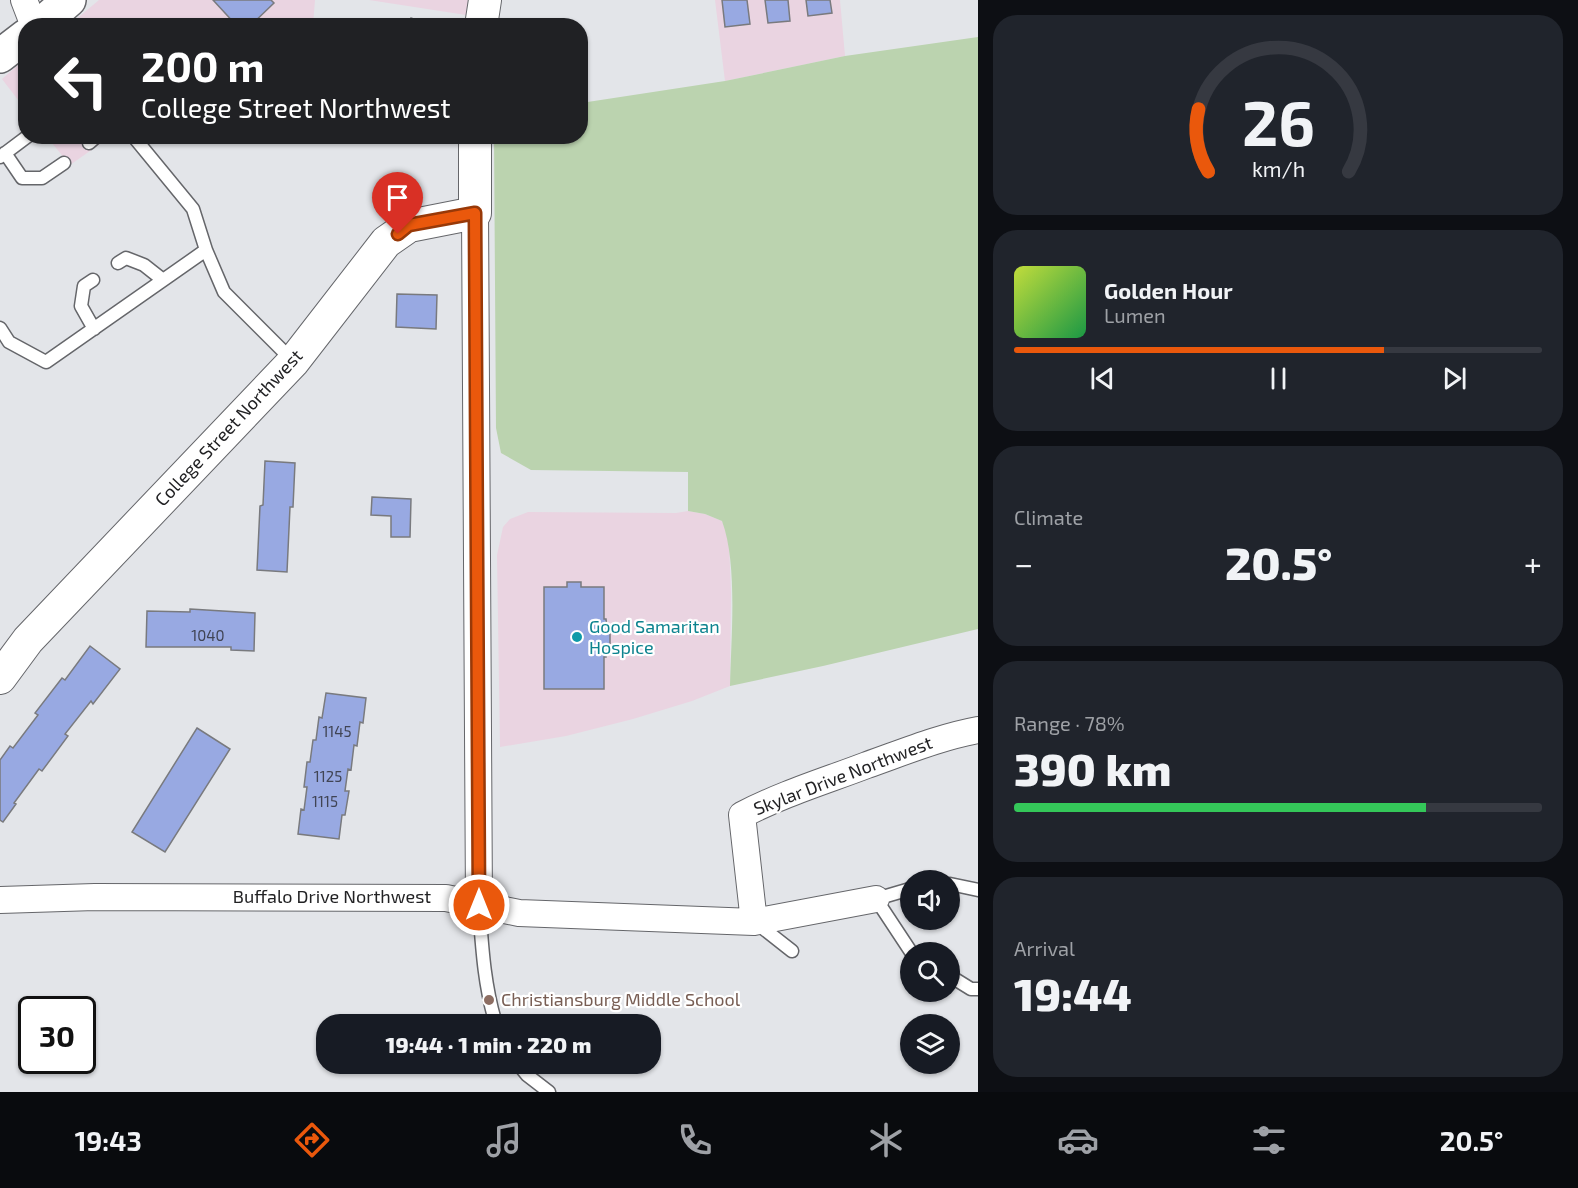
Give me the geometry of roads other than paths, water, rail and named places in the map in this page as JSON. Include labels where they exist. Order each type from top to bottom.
[{"type":"main road","points":[[48,18],[69,0]]},
{"type":"main road","points":[[0,56],[18,42]]},
{"type":"street","points":[[24,0],[31,18]]},
{"type":"street","points":[[482,18],[485,0]]},
{"type":"street","points":[[475,144],[479,905]]},
{"type":"street","name":"College Street Northwest","points":[[0,678],[28,640],[294,362],[386,242],[409,225],[475,213]]},
{"type":"street","name":"Skylar Drive Northwest","points":[[754,922],[742,815],[770,801],[906,751],[959,733],[978,730]]},
{"type":"street","name":"Buffalo Drive Northwest","points":[[0,900],[95,897],[446,898],[519,912],[754,922],[876,899]]},
{"type":"lane","points":[[18,143],[2,155],[22,178],[42,178],[64,163]]},
{"type":"lane","points":[[140,144],[193,209],[206,250],[224,292],[294,362]]},
{"type":"lane","points":[[0,328],[9,342],[46,362],[206,250]]},
{"type":"lane","points":[[118,262],[126,258],[144,265],[163,280]]},
{"type":"lane","points":[[93,280],[84,286],[81,306],[94,329]]},
{"type":"lane","points":[[960,886],[978,890]]},
{"type":"lane","points":[[900,892],[876,899],[904,942]]},
{"type":"lane","points":[[479,905],[483,963],[493,1014]]},
{"type":"lane","points":[[754,922],[792,951]]},
{"type":"lane","points":[[960,982],[971,989],[978,989]]},
{"type":"lane","points":[[526,1074],[549,1092]]},
{"type":"place","name":"Good Samaritan Hospice","points":[[577,637]]},
{"type":"place","name":"Christiansburg Middle School","points":[[489,1000]]}]
